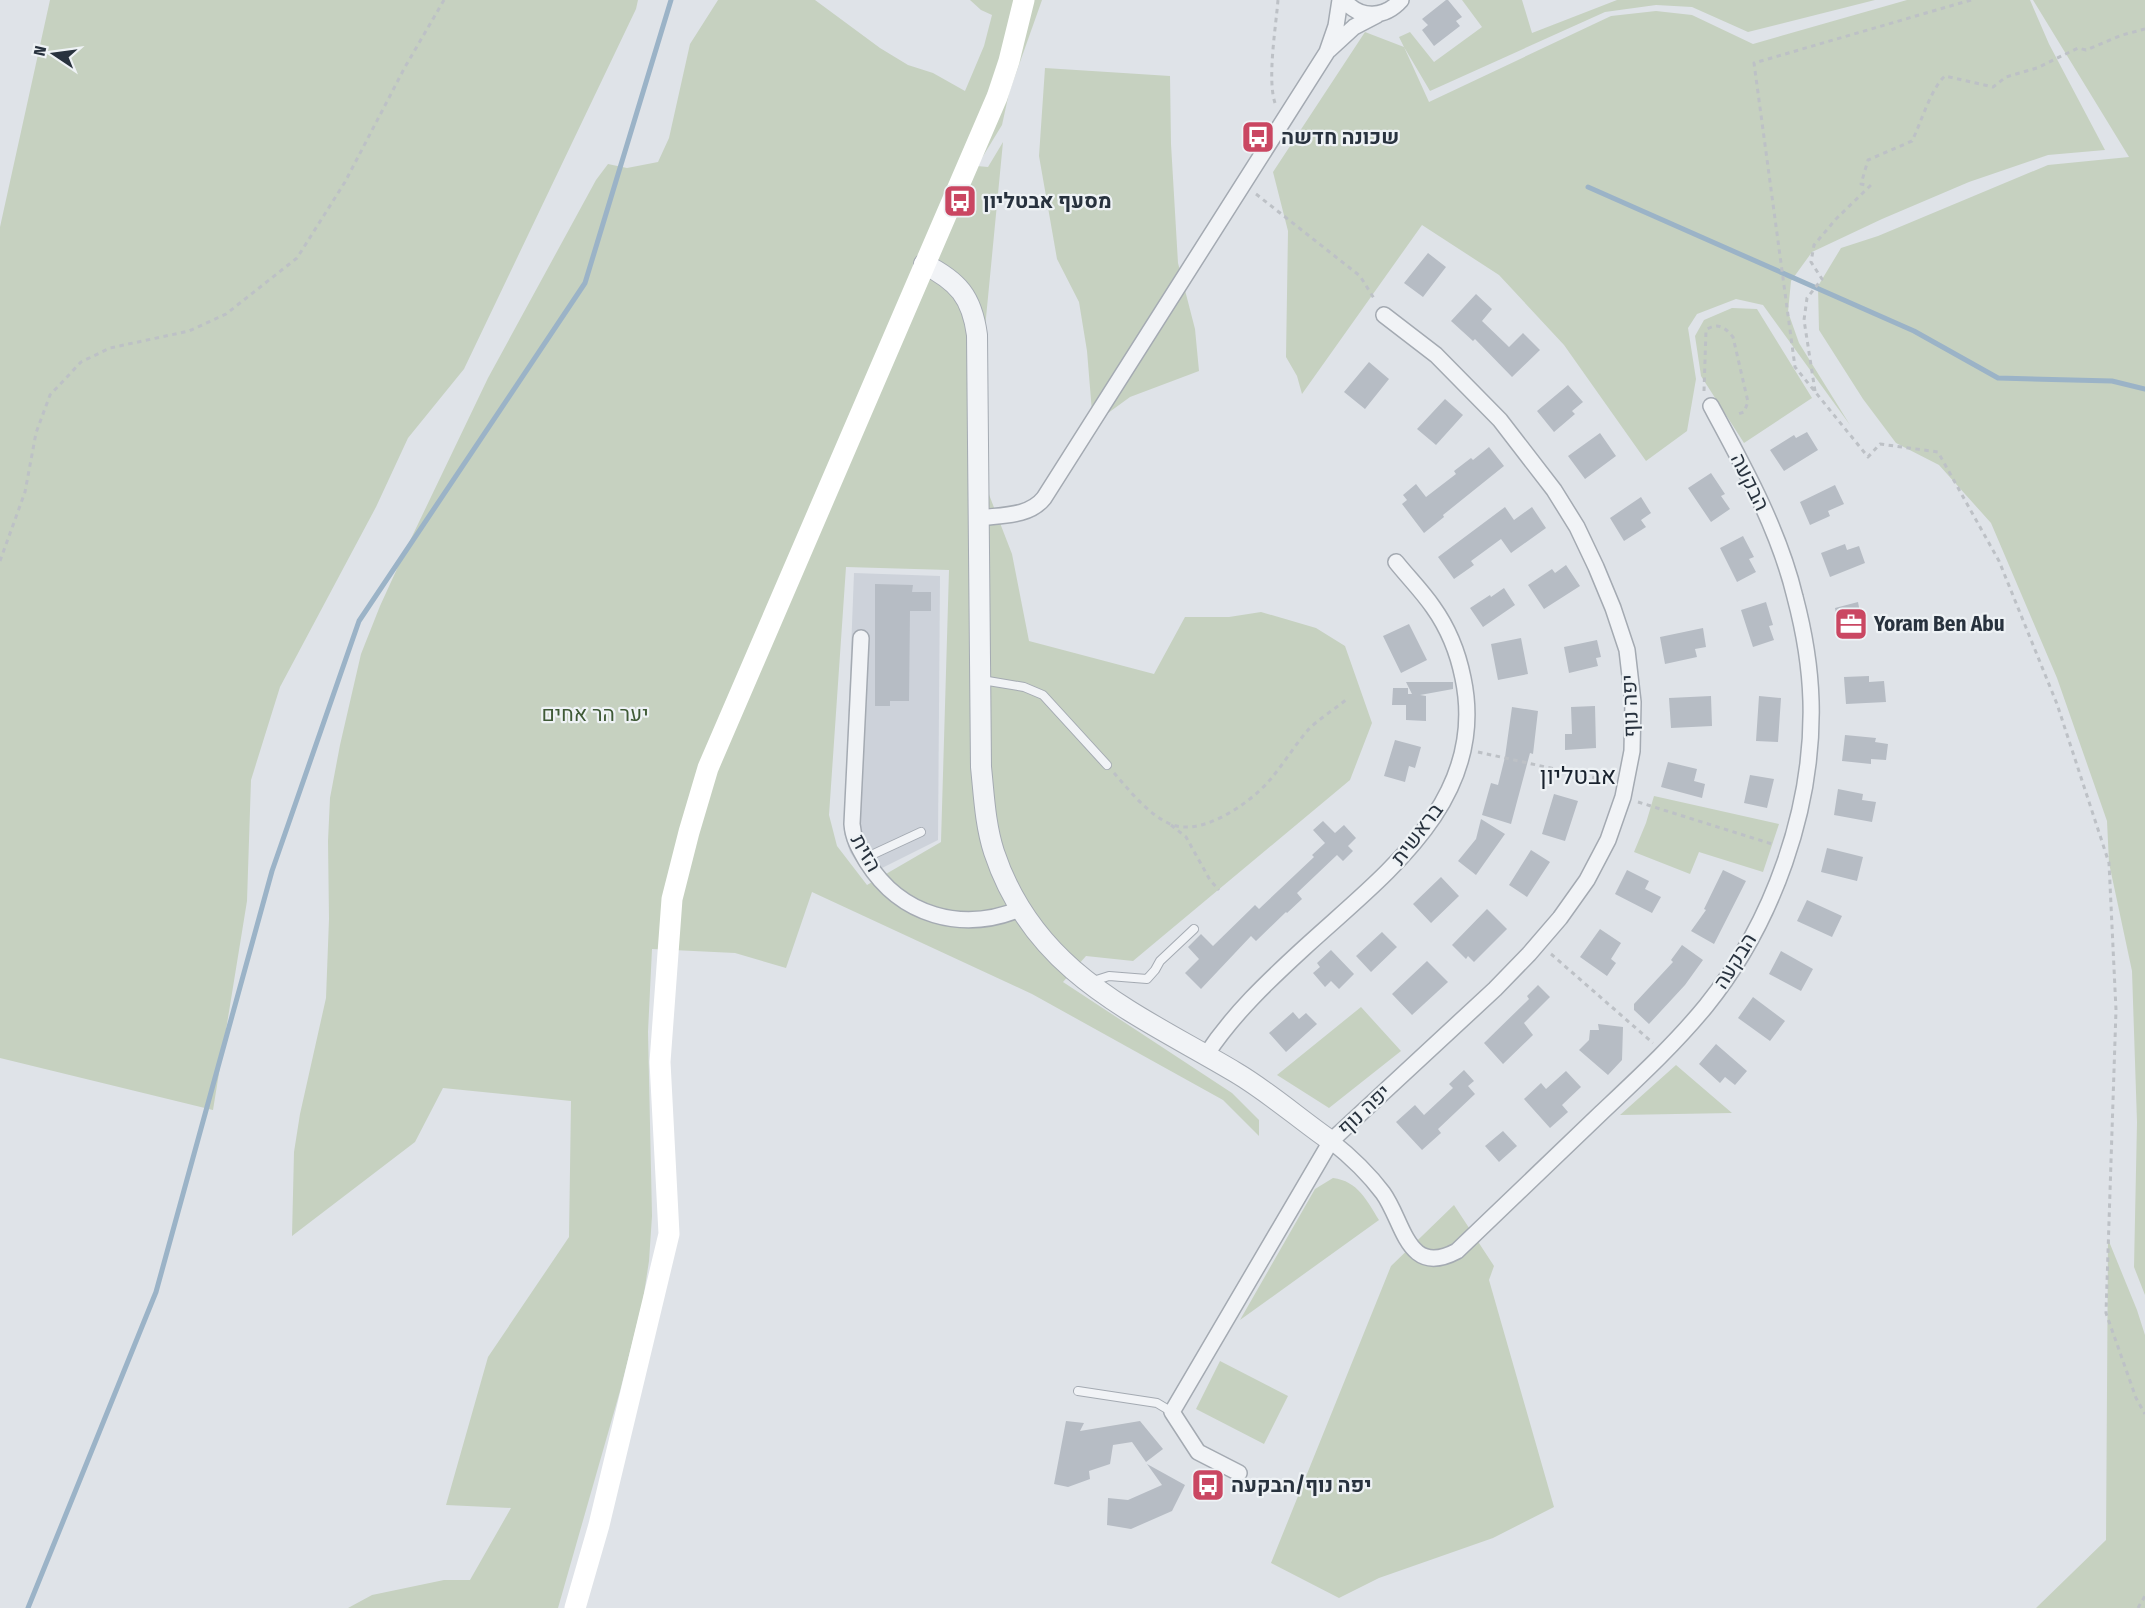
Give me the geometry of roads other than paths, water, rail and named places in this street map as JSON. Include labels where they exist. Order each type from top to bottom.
[{"type":"main road","points":[[575,1608],[599,1525],[669,1234],[660,1062],[672,899],[688,832],[708,768],[997,97],[1012,52],[1024,0]]},
{"type":"street","points":[[979,518],[1026,512],[1042,502],[1327,52],[1342,0],[1358,11],[1378,14]]},
{"type":"street","points":[[1327,52],[1354,27],[1391,9],[1401,0]]},
{"type":"street","points":[[924,264],[943,274],[959,288],[972,309],[977,335],[981,767],[985,811],[994,850],[1007,886],[1020,909],[1047,946],[1088,983],[1135,1014],[1262,1089],[1330,1141]]},
{"type":"street","name":"יפה נוף","points":[[1173,1412],[1330,1141],[1495,989],[1539,943],[1587,880],[1608,840],[1624,791],[1632,751],[1633,702],[1627,650],[1614,608],[1587,547],[1554,490],[1500,420],[1436,355],[1384,315]]},
{"type":"street","name":"הבקעה","points":[[1330,1141],[1377,1185],[1391,1206],[1409,1246],[1424,1256],[1440,1258],[1457,1251],[1664,1053],[1708,1004],[1734,966],[1762,916],[1788,849],[1798,814],[1809,756],[1811,700],[1806,647],[1795,596],[1779,546],[1758,498],[1711,406]]},
{"type":"street","name":"בראשית","points":[[1206,1055],[1222,1031],[1261,988],[1402,858],[1431,822],[1452,783],[1465,742],[1467,699],[1458,654],[1434,608],[1396,562]]},
{"type":"street","name":"הזית","points":[[861,638],[852,827],[856,844],[873,872],[892,891],[914,906],[936,916],[959,920],[981,920],[1002,916],[1020,909]]},
{"type":"street","points":[[1173,1412],[1198,1452],[1239,1473]]},
{"type":"lane","points":[[980,679],[1024,687],[1043,695],[1107,765]]},
{"type":"lane","points":[[865,858],[921,832]]},
{"type":"lane","points":[[1088,983],[1108,976],[1147,979],[1160,962],[1194,929]]},
{"type":"lane","points":[[1078,1391],[1157,1403],[1173,1412]]},
{"type":"waterway","points":[[28,1608],[156,1292],[272,871],[359,621],[585,283],[671,0]]},
{"type":"waterway","points":[[1588,187],[1914,331],[1998,378],[2112,381],[2145,389]]},
{"type":"place","name":"שכונה חדשה","points":[[1258,137]]},
{"type":"place","name":"מסעף אבטליון","points":[[960,201]]},
{"type":"place","name":"Yoram Ben Abu","points":[[1851,624]]},
{"type":"place","name":"יפה נוף/הבקעה","points":[[1208,1485]]},
{"type":"district","name":"אבטליון","points":[[1578,776]]},
{"type":"park label","name":"יער הר אחים","points":[[595,714]]}]
